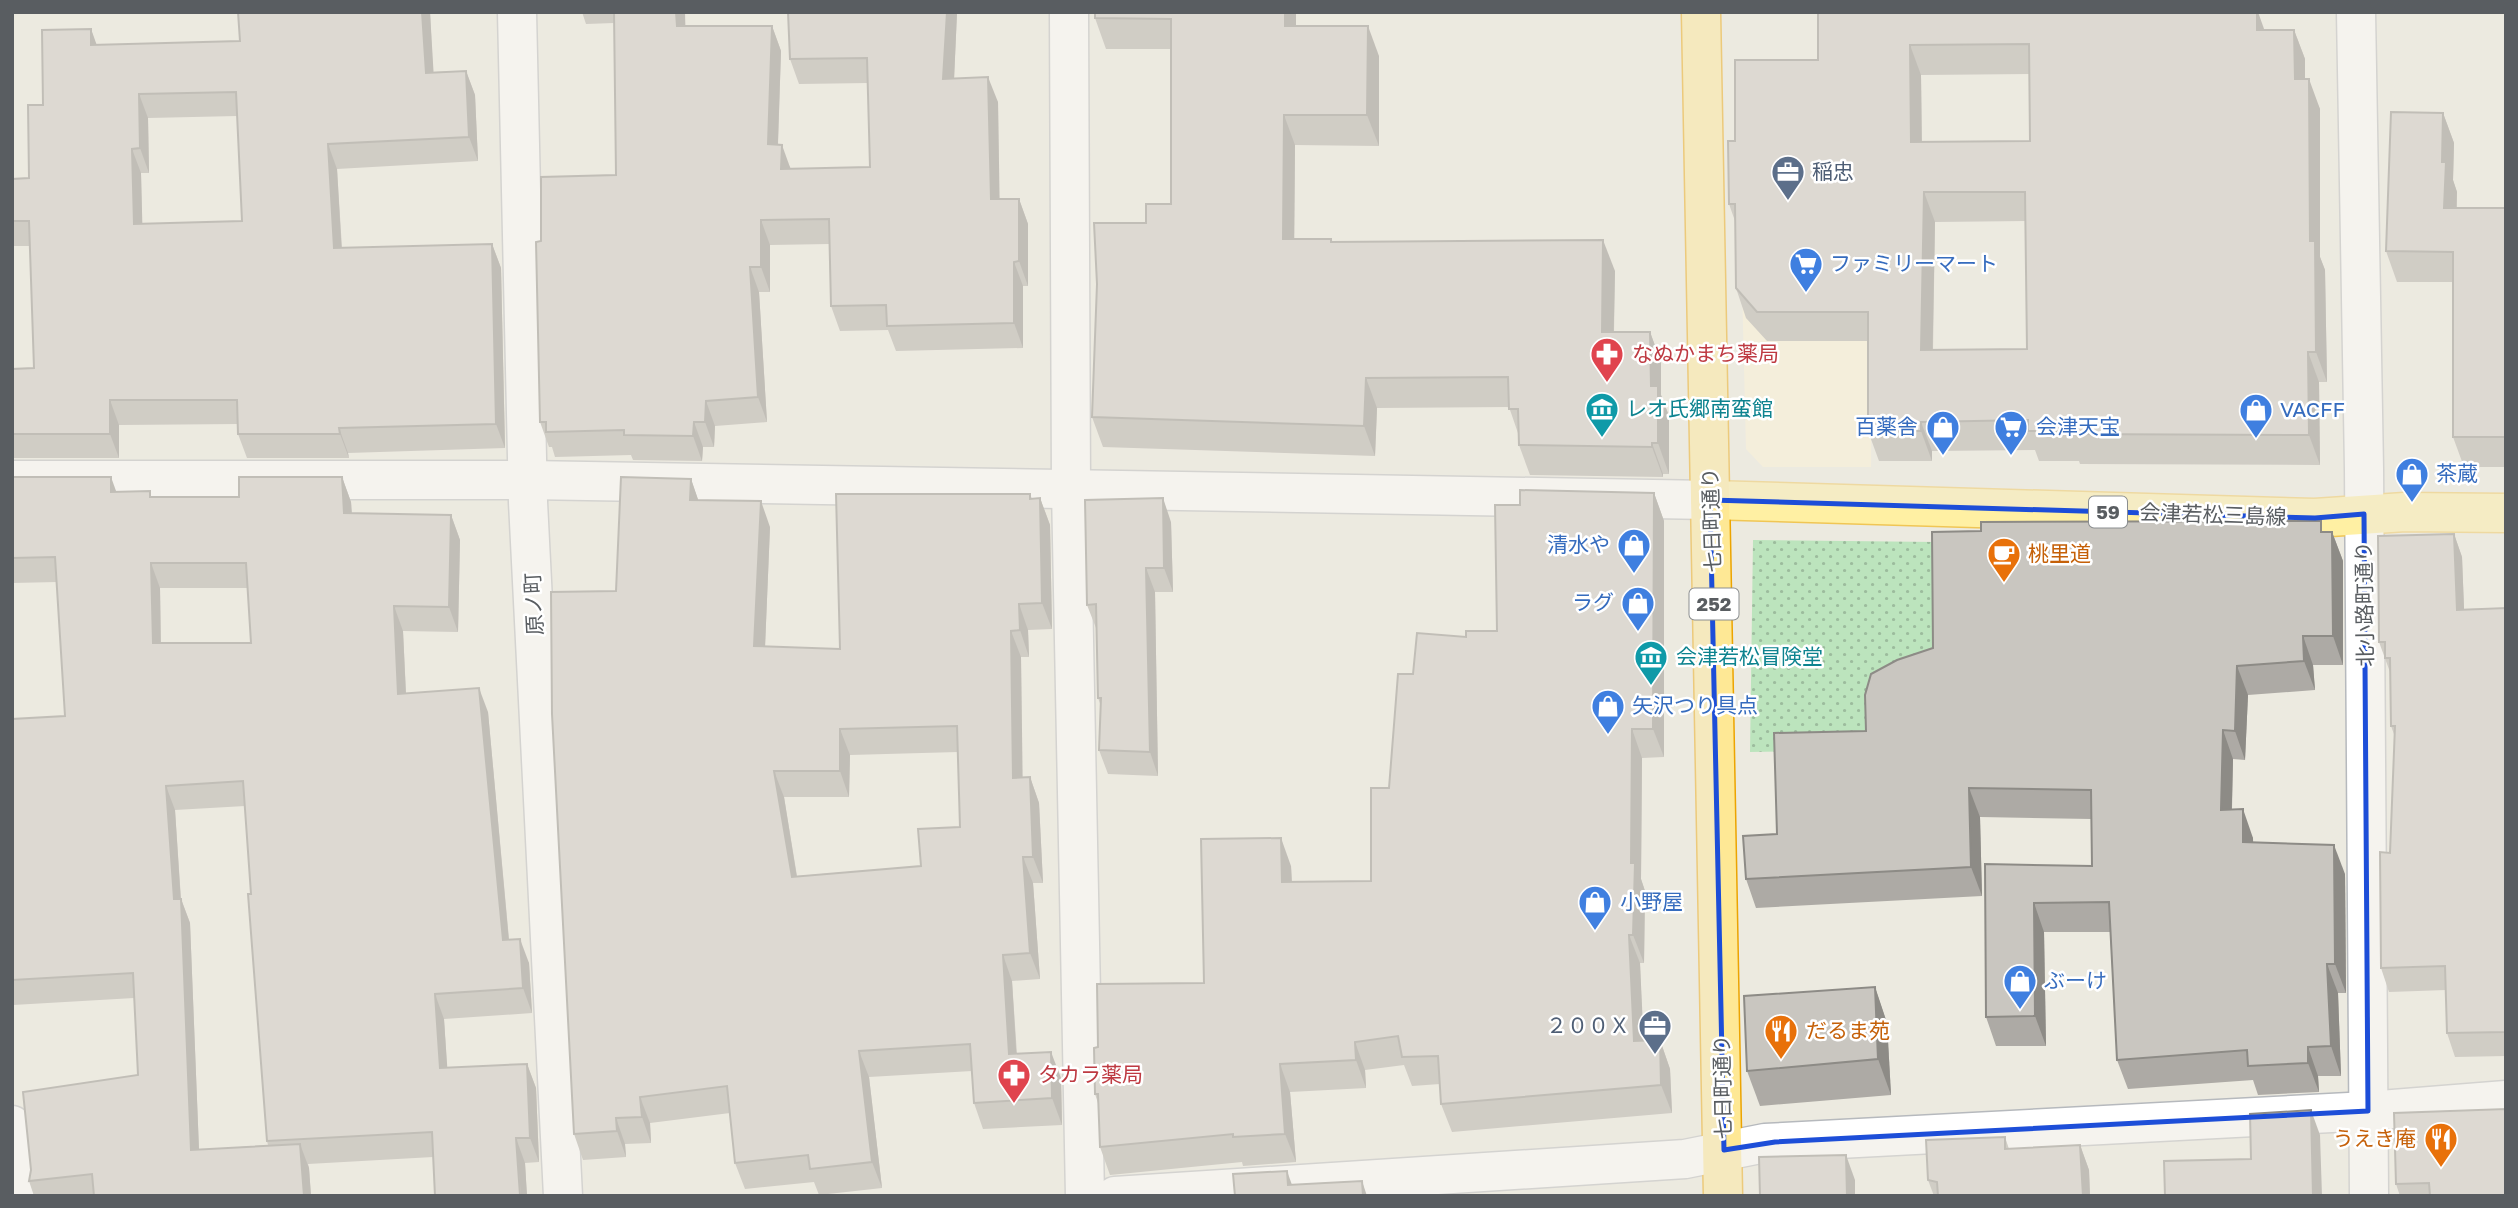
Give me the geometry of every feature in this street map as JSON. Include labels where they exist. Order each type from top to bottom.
[{"type":"highway","name":"七日町通り","points":[[1701,12],[1723,1196]]},
{"type":"main road","name":"会津若松三島線","points":[[1710,500],[2315,517],[2506,513]]},
{"type":"street","name":"原ノ町","points":[[517,12],[528,480],[563,1196]]},
{"type":"street","points":[[1069,12],[1071,489],[1085,1196]]},
{"type":"street","name":"北小路町通り","points":[[2356,12],[2364,514],[2369,1196]]},
{"type":"street","points":[[12,480],[528,480],[1710,500]]},
{"type":"street","points":[[1115,1196],[1685,1159],[1775,1142],[2368,1111],[2506,1100]]},
{"type":"street","points":[[12,1125],[18,1196]]},
{"type":"highlighted area","points":[[1710,500],[2315,518],[2364,514],[2368,1111],[1775,1142],[1724,1150]]},
{"type":"shaded area","points":[[1741,243],[1872,343],[1871,467],[1763,467],[1746,449]]},
{"type":"green space","points":[[1753,540],[1937,542],[1938,749],[1750,752]]},
{"type":"building","points":[[238,12],[422,12],[426,73],[466,71],[469,137],[328,144],[334,248],[492,244],[496,424],[339,428],[340,434],[238,434],[237,400],[110,400],[110,434],[12,434],[12,369],[34,368],[29,221],[12,221],[12,179],[29,178],[28,105],[43,105],[42,30],[91,29],[91,45],[240,41]],"holes":[[[236,92],[242,221],[134,224],[132,149],[140,148],[139,94]]]},
{"type":"building","points":[[614,12],[676,12],[677,26],[772,26],[768,144],[782,145],[781,169],[870,167],[867,58],[790,59],[788,12],[947,12],[943,79],[988,77],[991,199],[1019,199],[1019,261],[1014,262],[1014,323],[887,326],[886,305],[831,306],[829,219],[761,220],[761,267],[750,267],[758,397],[706,401],[705,422],[694,422],[693,436],[624,435],[624,430],[546,432],[546,422],[540,422],[536,242],[541,241],[541,177],[616,175]]},
{"type":"building","points":[[1095,12],[1285,12],[1285,26],[1368,26],[1367,115],[1284,115],[1283,239],[1331,239],[1331,242],[1603,240],[1602,332],[1650,332],[1651,386],[1658,386],[1658,443],[1652,443],[1652,447],[1519,445],[1518,409],[1509,409],[1508,377],[1366,378],[1364,426],[1092,417],[1097,284],[1094,223],[1146,223],[1146,204],[1171,204],[1171,19],[1095,18]]},
{"type":"building","points":[[1818,12],[2257,12],[2257,30],[2294,30],[2295,79],[2309,79],[2310,241],[2315,241],[2316,352],[2308,352],[2309,435],[2069,434],[2069,431],[2028,431],[2028,420],[1921,422],[1921,431],[1868,431],[1868,312],[1757,312],[1736,288],[1735,204],[1729,204],[1728,141],[1735,141],[1735,60],[1818,60]],"holes":[[[2029,44],[2030,141],[1911,142],[1910,45]],[[1924,192],[2025,192],[2027,349],[1921,350]]]},
{"type":"building","points":[[2391,112],[2443,113],[2442,162],[2446,162],[2444,208],[2506,208],[2506,437],[2453,437],[2453,252],[2386,251]]},
{"type":"building","points":[[12,477],[111,477],[111,492],[150,491],[150,497],[239,497],[239,477],[342,477],[344,513],[451,515],[449,607],[394,606],[398,694],[479,688],[503,940],[520,939],[523,988],[435,994],[440,1068],[527,1064],[530,1138],[516,1138],[520,1195],[435,1196],[432,1132],[267,1141],[248,894],[251,894],[243,781],[166,786],[174,899],[181,899],[191,1150],[300,1144],[304,1196],[94,1196],[92,1174],[29,1181],[31,1170],[23,1092],[138,1075],[133,973],[12,980],[12,719],[65,716],[55,557],[12,558]],"holes":[[[151,563],[246,563],[251,643],[153,643]]]},
{"type":"building","points":[[621,477],[691,479],[690,500],[761,501],[754,646],[840,649],[836,494],[1030,494],[1030,499],[1040,498],[1042,603],[1019,604],[1020,630],[1011,631],[1013,778],[1030,777],[1033,857],[1023,857],[1030,953],[1003,955],[1009,1054],[1051,1052],[1052,1098],[974,1103],[970,1044],[859,1051],[872,1162],[810,1169],[808,1155],[735,1163],[727,1086],[640,1097],[642,1117],[616,1118],[617,1131],[574,1134],[552,714],[551,592],[616,591]],"holes":[[[957,726],[960,827],[918,829],[921,866],[792,877],[774,771],[840,771],[840,729]]]},
{"type":"building","points":[[1520,490],[1654,493],[1653,729],[1632,729],[1631,863],[1635,863],[1633,935],[1629,935],[1634,1041],[1660,1040],[1661,1085],[1441,1104],[1438,1056],[1402,1057],[1398,1036],[1355,1042],[1356,1060],[1280,1064],[1285,1134],[1233,1137],[1233,1134],[1100,1147],[1094,1048],[1098,1047],[1097,984],[1204,983],[1201,839],[1281,838],[1282,882],[1371,881],[1371,788],[1389,788],[1398,674],[1413,674],[1417,633],[1466,637],[1466,631],[1497,631],[1495,505],[1520,505]]},
{"type":"building","points":[[1163,498],[1164,568],[1146,568],[1150,752],[1099,750],[1101,698],[1098,698],[1096,604],[1087,605],[1085,500]]},
{"type":"building","points":[[2321,521],[2321,532],[2332,532],[2333,636],[2303,636],[2304,661],[2237,666],[2235,731],[2223,730],[2221,810],[2243,809],[2243,842],[2334,845],[2335,964],[2327,964],[2331,1046],[2308,1047],[2308,1063],[2248,1066],[2247,1050],[2117,1060],[2109,902],[2034,903],[2035,1016],[1986,1017],[1985,864],[2092,866],[2091,790],[1969,788],[1971,867],[1746,879],[1743,836],[1777,834],[1774,733],[1866,731],[1865,695],[1871,674],[1897,660],[1933,648],[1932,532],[1981,531],[1981,522]]},
{"type":"building","points":[[2454,534],[2457,610],[2506,608],[2506,1032],[2447,1033],[2445,966],[2381,968],[2380,852],[2390,853],[2395,726],[2391,726],[2390,658],[2385,658],[2385,642],[2379,642],[2378,536]]},
{"type":"building","points":[[1875,987],[1878,1059],[1747,1071],[1744,996]]},
{"type":"building","points":[[2506,1109],[2506,1196],[2430,1196],[2429,1183],[2396,1184],[2394,1113]]},
{"type":"building","points":[[2311,1110],[2313,1196],[2165,1196],[2164,1161],[2251,1159],[2250,1114]]},
{"type":"building","points":[[2005,1137],[2005,1149],[2080,1145],[2083,1196],[1938,1196],[1937,1182],[1928,1180],[1926,1140]]},
{"type":"building","points":[[1846,1155],[1847,1196],[1760,1196],[1759,1157]]},
{"type":"building","points":[[1287,1171],[1288,1185],[1362,1181],[1363,1196],[1235,1196],[1233,1174]]},
{"type":"place","name":"稲忠","points":[[1788,202]]},
{"type":"place","name":"ファミリーマート","points":[[1806,294]]},
{"type":"place","name":"なぬかまち薬局","points":[[1607,384]]},
{"type":"place","name":"レオ氏郷南蛮館","points":[[1602,439]]},
{"type":"place","name":"VACFF","points":[[2256,440]]},
{"type":"place","name":"百薬舎","points":[[1943,457]]},
{"type":"place","name":"会津天宝","points":[[2011,457]]},
{"type":"place","name":"茶蔵","points":[[2412,504]]},
{"type":"place","name":"清水や","points":[[1634,575]]},
{"type":"place","name":"桃里道","points":[[2004,584]]},
{"type":"place","name":"ラグ","points":[[1638,633]]},
{"type":"place","name":"会津若松冒険堂","points":[[1651,687]]},
{"type":"place","name":"矢沢つり具点","points":[[1608,736]]},
{"type":"place","name":"小野屋","points":[[1595,932]]},
{"type":"place","name":"ぶーけ","points":[[2020,1011]]},
{"type":"place","name":"２００Ｘ","points":[[1655,1056]]},
{"type":"place","name":"だるま苑","points":[[1781,1061]]},
{"type":"place","name":"タカラ薬局","points":[[1014,1105]]},
{"type":"place","name":"うえき庵","points":[[2441,1169]]}]
